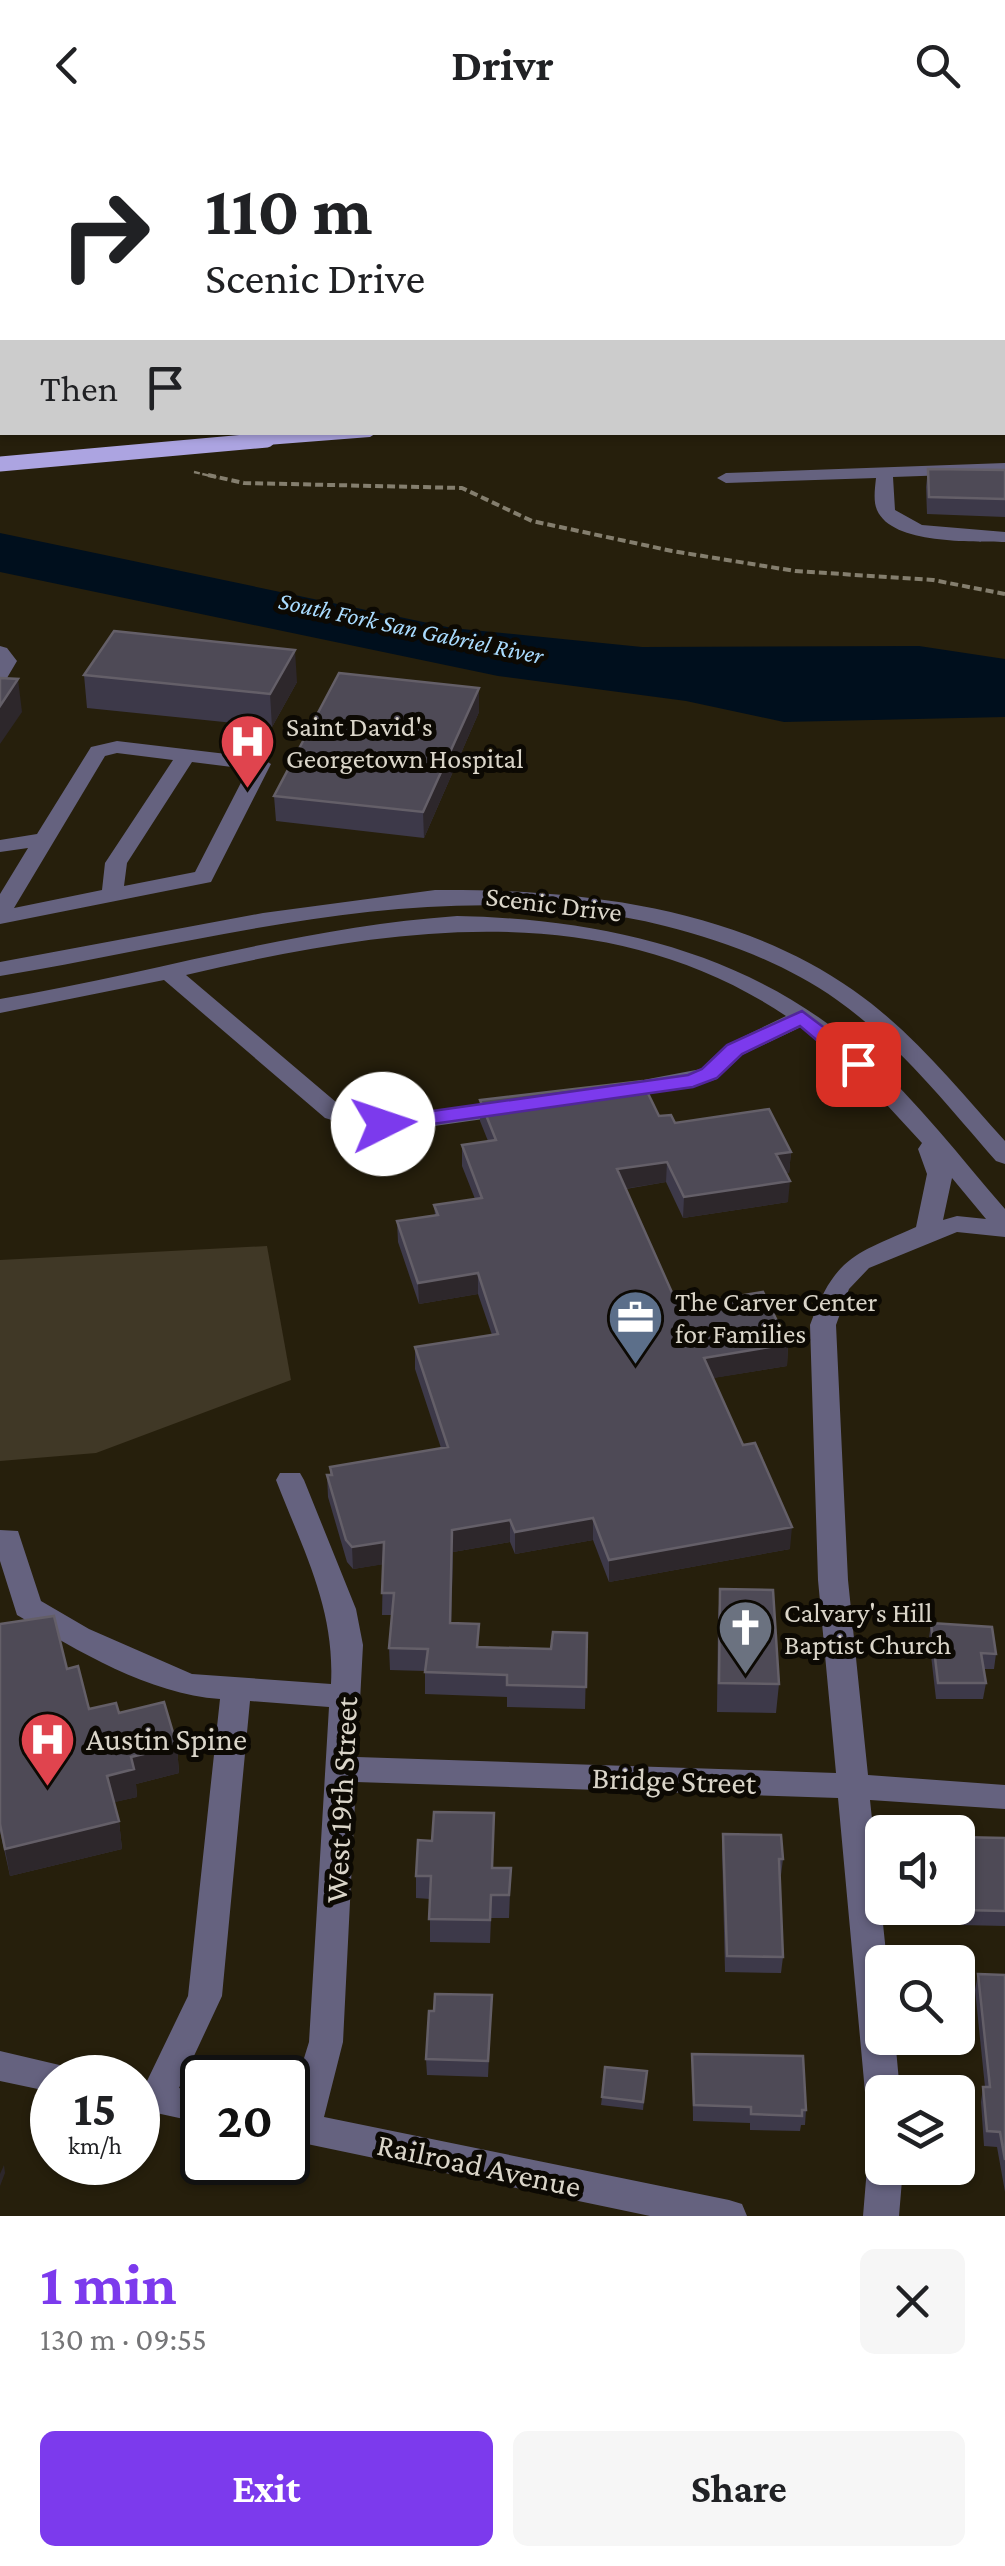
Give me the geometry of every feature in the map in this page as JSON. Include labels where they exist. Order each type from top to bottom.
[{"type":"main road","points":[[0,464],[331,435]]},
{"type":"street","points":[[726,478],[1005,468]]},
{"type":"street","points":[[884,471],[886,510],[892,521],[930,532],[1005,537]]},
{"type":"street","points":[[0,652],[8,660],[0,674]]},
{"type":"street","points":[[117,746],[261,764],[260,773],[203,878],[0,915],[98,750],[117,746]]},
{"type":"street","points":[[112,896],[116,863],[188,753]]},
{"type":"street","points":[[0,846],[47,839]]},
{"type":"street","name":"Scenic Drive","points":[[0,968],[392,897],[497,894],[612,907],[728,937],[778,958],[862,1007],[914,1056],[1005,1156]]},
{"type":"street","name":"Scenic Drive","points":[[2,1006],[401,926],[519,926],[574,931],[676,956],[757,990],[802,1017],[837,1042],[1005,1227]]},
{"type":"street","points":[[0,968],[2,1006]]},
{"type":"street","points":[[170,973],[334,1113],[350,1120],[400,1123],[527,1106]]},
{"type":"street","points":[[582,1098],[693,1080],[709,1074],[734,1050],[802,1017]]},
{"type":"street","points":[[924,1135],[940,1174],[928,1232]]},
{"type":"street","points":[[881,2075],[833,1580],[823,1324],[837,1286],[860,1262],[956,1224],[1005,1227]]},
{"type":"street","name":"West 19th Street","points":[[290,1480],[341,1609],[348,1645],[326,2042],[310,2087]]},
{"type":"street","points":[[8,1538],[28,1607],[78,1638],[188,1686],[348,1697]]},
{"type":"street","points":[[160,2074],[205,1996],[236,1690]]},
{"type":"street","name":"Bridge Street","points":[[343,1769],[853,1786],[1005,1798]]},
{"type":"street","points":[[0,2066],[30,2072]]},
{"type":"street","name":"Railroad Avenue","points":[[310,2130],[730,2216]]},
{"type":"street","points":[[881,2216],[884,2185]]},
{"type":"path","points":[[181,469],[244,483],[462,488],[532,521],[672,551],[795,571],[933,580],[1005,594]]},
{"type":"shaded area","points":[[267,1246],[291,1380],[96,1453],[0,1461],[0,1260]]},
{"type":"water","name":"South Fork San Gabriel River","points":[[0,533],[452,628],[642,647],[919,646],[1005,659],[1005,717],[784,722],[686,701],[498,676],[0,572]]},
{"type":"building","points":[[928,469],[1005,470],[1005,499],[929,497]]},
{"type":"building","points":[[114,631],[295,650],[270,694],[84,675]]},
{"type":"building","points":[[339,673],[479,688],[423,812],[274,796]]},
{"type":"building","points":[[0,678],[18,679],[0,706]]},
{"type":"building","points":[[642,1081],[659,1116],[671,1115],[675,1123],[769,1109],[791,1152],[776,1154],[790,1181],[684,1197],[667,1162],[617,1169],[678,1306],[763,1292],[788,1344],[704,1358],[743,1445],[755,1443],[792,1527],[609,1560],[593,1518],[515,1532],[510,1520],[452,1530],[450,1623],[479,1624],[477,1647],[551,1649],[553,1632],[587,1633],[586,1687],[507,1685],[507,1675],[425,1672],[428,1649],[389,1648],[394,1593],[382,1593],[384,1542],[352,1547],[346,1540],[327,1475],[332,1475],[330,1467],[448,1447],[415,1347],[498,1334],[478,1273],[418,1283],[397,1221],[438,1215],[434,1205],[482,1198],[462,1145],[496,1140],[480,1100]]},
{"type":"building","name":"Calvary's Hill Baptist Church","points":[[720,1589],[773,1590],[779,1684],[719,1683]]},
{"type":"building","points":[[54,1616],[67,1669],[78,1666],[89,1709],[116,1703],[119,1713],[164,1702],[177,1746],[131,1757],[134,1769],[107,1776],[119,1821],[5,1849],[0,1824],[0,1624]]},
{"type":"building","points":[[931,1623],[992,1627],[996,1654],[981,1653],[986,1683],[938,1683]]},
{"type":"building","points":[[434,1812],[494,1813],[492,1868],[511,1868],[509,1895],[491,1895],[490,1920],[429,1919],[431,1876],[416,1876],[418,1840],[432,1841]]},
{"type":"building","points":[[723,1834],[781,1835],[783,1957],[727,1956]]},
{"type":"building","points":[[975,1837],[1005,1838],[1005,1911],[975,1910]]},
{"type":"building","points":[[978,1974],[1005,1975],[1005,2160],[1000,2132],[987,2131],[983,2087],[990,2087]]},
{"type":"building","points":[[435,1994],[492,1995],[488,2061],[426,2059],[429,2011],[434,2011]]},
{"type":"building","points":[[692,2054],[803,2056],[806,2110],[802,2110],[802,2116],[751,2114],[751,2107],[694,2105]]},
{"type":"building","points":[[605,2067],[647,2071],[643,2102],[602,2097]]},
{"type":"place","name":"Saint David's Georgetown Hospital","points":[[247,791]]},
{"type":"place","name":"The Carver Center for Families","points":[[636,1366]]},
{"type":"place","name":"Calvary's Hill Baptist Church","points":[[745,1677]]},
{"type":"place","name":"Austin Spine","points":[[47,1788]]},
{"type":"route","points":[[383,1124],[435,1120],[693,1080],[709,1074],[734,1050],[802,1017],[837,1042],[858,1064]]}]
